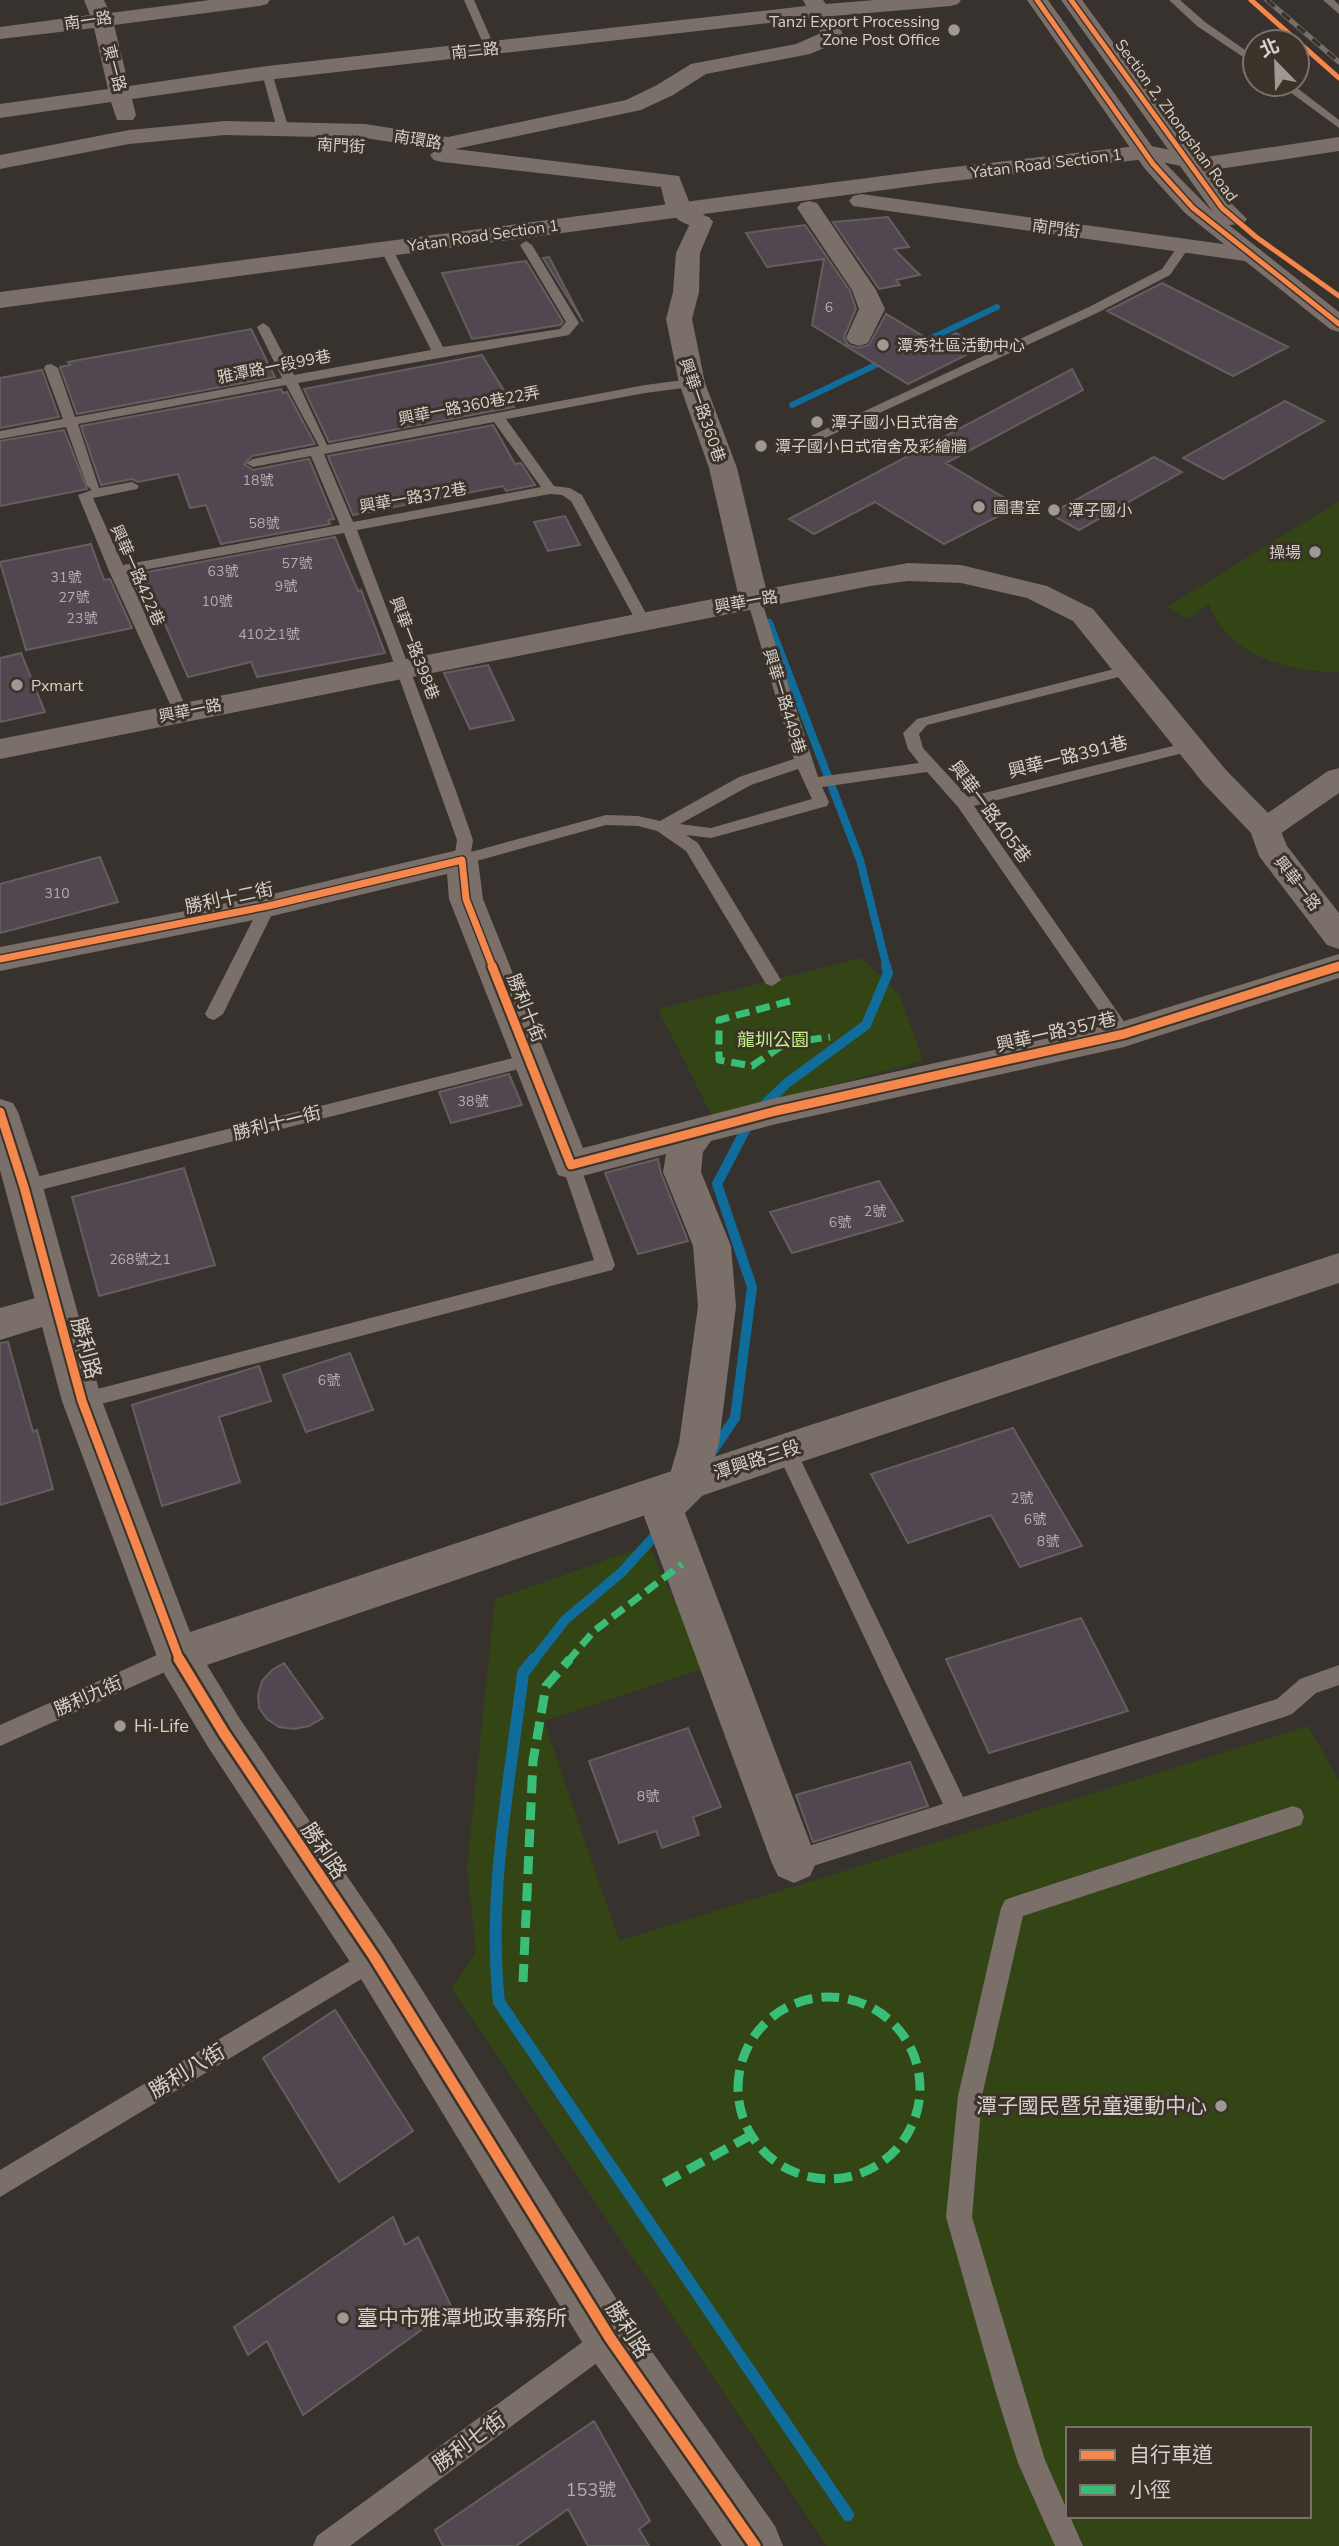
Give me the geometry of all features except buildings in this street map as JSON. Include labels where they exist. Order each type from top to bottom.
[{"type":"main road","name":"Section 2, Zhongshan Road","points":[[1037,0],[1149,158],[1193,208],[1339,324]]},
{"type":"main road","name":"Section 2, Zhongshan Road","points":[[1071,0],[1222,208],[1256,237],[1339,296]]},
{"type":"street","name":"南一路","points":[[0,33],[98,9],[260,0]]},
{"type":"street","name":"南二路","points":[[0,111],[267,73],[491,48],[816,6],[951,0]]},
{"type":"street","name":"南環路","points":[[0,162],[129,138],[225,128],[365,131],[448,144],[633,105],[665,90],[699,69],[802,49],[834,36],[816,6]]},
{"type":"street","name":"東一路","points":[[98,9],[122,92],[129,138]]},
{"type":"street","name":"南門街","points":[[182,155],[295,143],[357,145],[671,181],[690,215]]},
{"type":"street","name":"Yatan Road Section 1","points":[[0,300],[389,255],[1149,158],[1206,164],[1336,146]]},
{"type":"street","name":"Yatan Road Section 1","points":[[0,315],[389,255],[526,245],[690,215],[809,208],[1149,158]]},
{"type":"street","name":"南門街","points":[[861,201],[1252,255]]},
{"type":"street","points":[[809,208],[864,290],[872,309],[859,338]]},
{"type":"street","name":"興華一路360巷","points":[[690,215],[686,292],[679,319],[692,383],[723,468],[754,599]]},
{"type":"street","name":"興華一路","points":[[0,749],[870,577],[908,572],[961,574],[1037,592],[1083,615],[1215,777],[1266,829],[1271,848],[1339,937]]},
{"type":"street","points":[[1266,829],[1339,778]]},
{"type":"street","name":"勝利十二街","points":[[0,959],[268,906],[462,860]]},
{"type":"street","name":"勝利十街","points":[[462,860],[466,899],[571,1165]]},
{"type":"street","name":"興華一路357巷","points":[[700,1130],[1124,1034],[1339,966]]},
{"type":"street","name":"勝利路","points":[[0,1112],[24,1187],[82,1401],[177,1656],[224,1733],[375,1958],[610,2337],[755,2546]]},
{"type":"street","points":[[571,1165],[700,1130]]},
{"type":"street","points":[[700,1130],[685,1149],[681,1172],[712,1246],[718,1306],[699,1443],[683,1502],[794,1861]]},
{"type":"street","name":"潭興路三段","points":[[177,1656],[683,1502],[786,1450],[1339,1268]]},
{"type":"street","points":[[0,1324],[57,1307]]},
{"type":"lane","points":[[469,0],[491,48]]},
{"type":"lane","points":[[1174,0],[1241,51]]},
{"type":"lane","points":[[1328,0],[1339,11]]},
{"type":"lane","points":[[267,73],[283,129]]},
{"type":"lane","points":[[1304,98],[1339,124]]},
{"type":"lane","name":"雅潭路一段99巷","points":[[0,435],[439,352],[564,332],[573,323],[526,245]]},
{"type":"lane","points":[[783,452],[1166,272],[1184,246]]},
{"type":"lane","points":[[389,255],[439,352]]},
{"type":"lane","name":"興華一路398巷","points":[[263,327],[319,447],[405,668],[466,840],[462,860]]},
{"type":"lane","points":[[51,368],[94,486]]},
{"type":"lane","name":"興華一路360巷22弄","points":[[253,463],[319,447],[692,383]]},
{"type":"lane","points":[[498,418],[550,490],[565,491],[577,498],[643,621]]},
{"type":"lane","name":"興華一路422巷","points":[[132,486],[85,495],[180,712]]},
{"type":"lane","name":"興華一路372巷","points":[[116,571],[550,490]]},
{"type":"lane","name":"興華一路449巷","points":[[662,827],[711,833],[821,802],[817,782],[803,762],[754,599]]},
{"type":"lane","name":"興華一路405巷","points":[[1124,1034],[964,803],[916,749],[911,733],[922,722],[1130,670]]},
{"type":"lane","name":"興華一路391巷","points":[[964,803],[1181,749]]},
{"type":"lane","points":[[662,827],[745,781],[803,762]]},
{"type":"lane","points":[[817,782],[931,766]]},
{"type":"lane","name":"勝利十二街","points":[[462,860],[606,820],[638,821],[662,827],[692,847],[772,980]]},
{"type":"lane","points":[[214,1014],[268,906]]},
{"type":"lane","name":"勝利十一街","points":[[24,1187],[529,1060]]},
{"type":"lane","name":"勝利十街","points":[[82,1401],[605,1265],[571,1165]]},
{"type":"lane","points":[[786,1450],[958,1811]]},
{"type":"lane","name":"勝利九街","points":[[0,1736],[177,1656]]},
{"type":"lane","points":[[794,1861],[1284,1707],[1308,1686],[1339,1675]]},
{"type":"lane","points":[[1069,2546],[1032,2463],[1020,2428],[959,2217],[970,2096],[1013,1908],[1293,1817]]},
{"type":"lane","name":"勝利八街","points":[[0,2184],[375,1958]]},
{"type":"lane","name":"勝利七街","points":[[327,2546],[610,2337]]},
{"type":"green space","points":[[1339,501],[1339,672],[1300,669],[1262,658],[1230,637],[1209,604],[1188,619],[1167,607]]},
{"type":"green space","name":"龍圳公園","points":[[862,958],[900,996],[923,1061],[712,1116],[658,1009]]},
{"type":"green space","points":[[649,1545],[705,1668],[544,1721],[619,1941],[1308,1726],[1339,1780],[1339,2546],[827,2546],[452,1989],[476,1952],[467,1867],[495,1599]]},
{"type":"waterway","points":[[919,344],[997,307]]},
{"type":"waterway","points":[[792,405],[886,360]]},
{"type":"waterway","points":[[769,623],[860,860],[887,968]]},
{"type":"waterway","points":[[762,1107],[787,1083],[866,1025],[888,973],[886,966]]},
{"type":"waterway","points":[[712,1452],[735,1418],[752,1287],[717,1184],[750,1121]]},
{"type":"waterway","points":[[533,1661],[565,1620],[622,1572],[659,1531]]},
{"type":"waterway","points":[[534,1659],[523,1673],[502,1837],[496,1920],[499,2002],[848,2515]]},
{"type":"railway","points":[[1267,0],[1339,62]]},
{"type":"marked path","points":[[790,1001],[719,1020],[719,1060],[752,1066],[786,1043],[830,1037]]},
{"type":"marked path","points":[[523,1982],[533,1761],[546,1686],[594,1631],[682,1564]]},
{"type":"marked path","points":[[829,1997],[864,2004],[893,2024],[913,2053],[920,2088],[913,2123],[893,2152],[864,2172],[829,2179],[794,2172],[765,2152],[745,2123],[738,2088],[745,2053],[765,2024],[794,2004],[829,1997]]},
{"type":"marked path","points":[[664,2183],[753,2134]]},
{"type":"cycle path","points":[[1037,0],[1153,164],[1193,208],[1339,324]]},
{"type":"cycle path","points":[[1071,0],[1222,208],[1256,237],[1339,296]]},
{"type":"cycle path","points":[[1251,0],[1339,78]]},
{"type":"cycle path","points":[[0,959],[268,906],[462,860],[466,899],[571,1165],[776,1111],[1124,1034],[1339,966]]},
{"type":"cycle path","points":[[0,1112],[24,1187],[82,1401],[177,1656],[224,1733],[375,1958],[610,2338],[755,2546]]},
{"type":"place","name":"Tanzi Export Processing Zone Post Office","points":[[954,30]]},
{"type":"place","name":"潭秀社區活動中心","points":[[883,345]]},
{"type":"place","name":"潭子國小日式宿舍","points":[[817,422]]},
{"type":"place","name":"潭子國小日式宿舍及彩繪牆","points":[[761,446]]},
{"type":"place","name":"圖書室","points":[[979,507]]},
{"type":"place","name":"潭子國小","points":[[1054,510]]},
{"type":"place","name":"操場","points":[[1315,552]]},
{"type":"place","name":"Pxmart","points":[[17,685]]},
{"type":"place","name":"Hi-Life","points":[[120,1726]]},
{"type":"place","name":"潭子國民暨兒童運動中心","points":[[1221,2106]]},
{"type":"place","name":"臺中市雅潭地政事務所","points":[[343,2318]]}]
